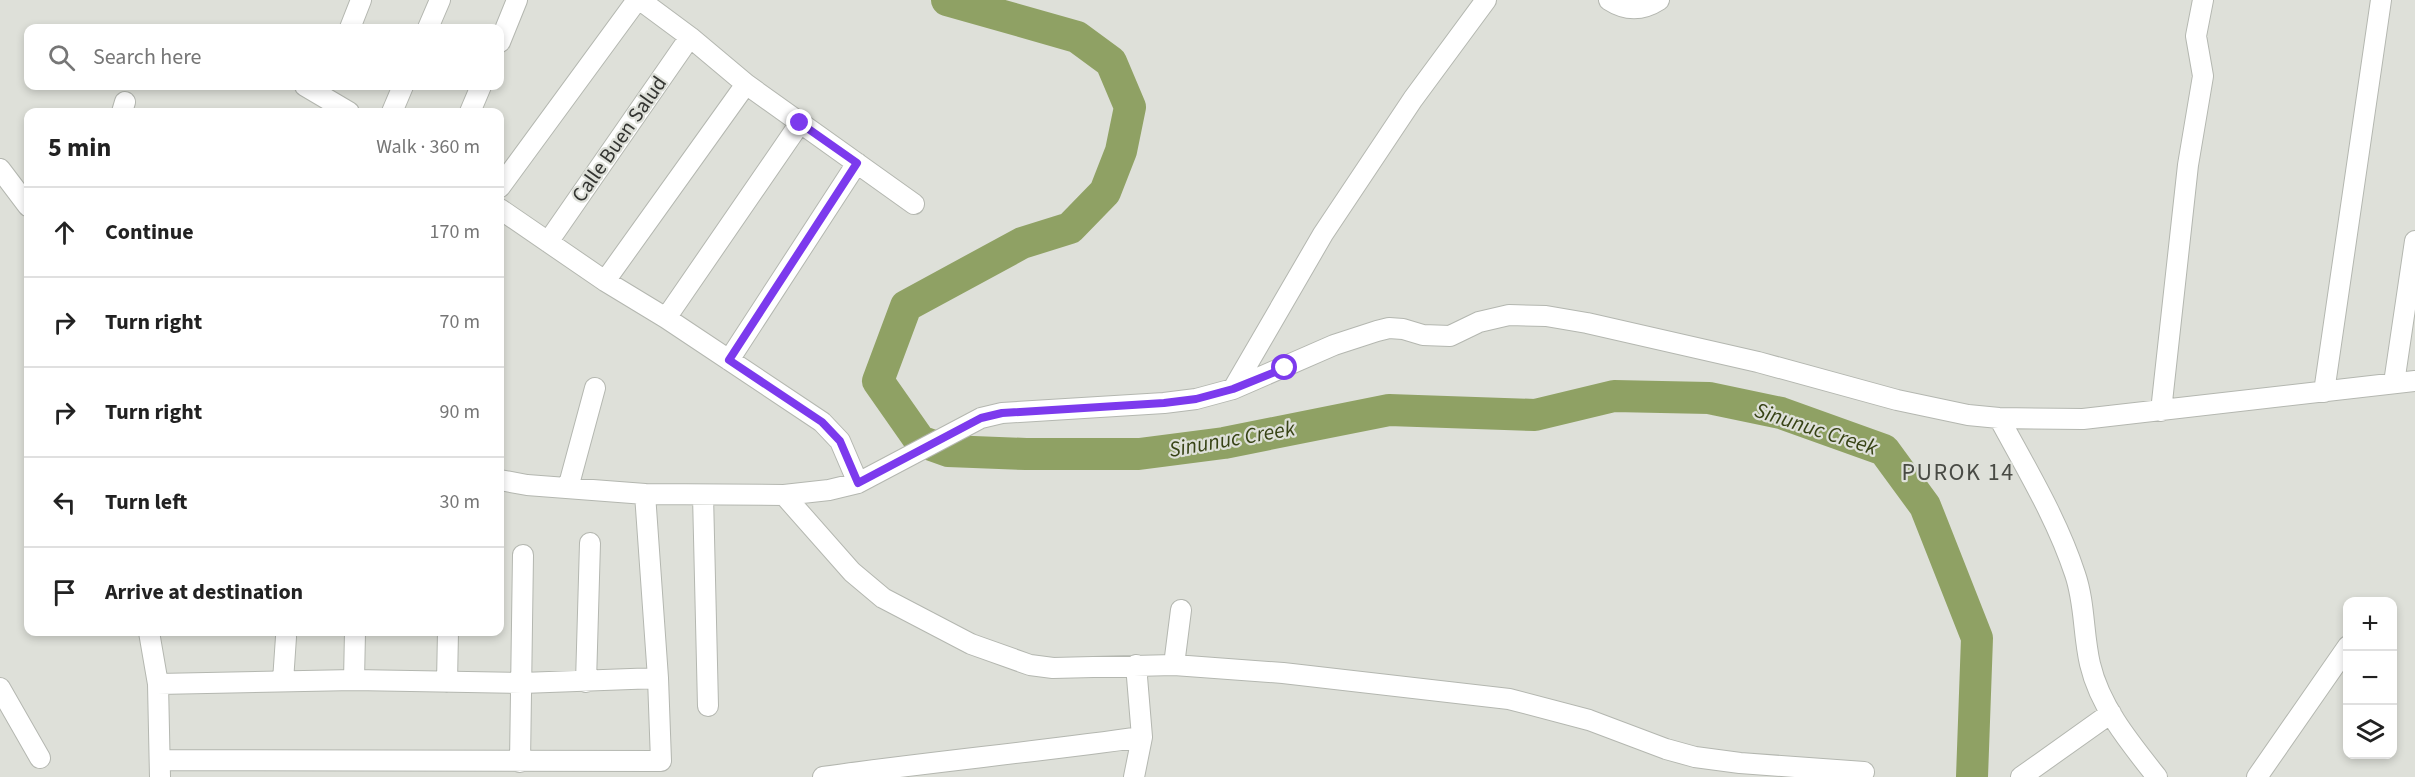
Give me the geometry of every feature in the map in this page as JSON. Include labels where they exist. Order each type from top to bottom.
[{"type":"street","points":[[352,24],[361,0]]},
{"type":"street","points":[[430,24],[440,0]]},
{"type":"street","points":[[504,32],[517,0]]},
{"type":"street","points":[[504,182],[639,0],[690,37],[746,84],[914,204]]},
{"type":"street","points":[[1233,389],[1323,234],[1413,99],[1486,0]]},
{"type":"street","points":[[1609,0],[1633,10],[1649,7],[1659,0]]},
{"type":"street","points":[[2161,411],[2188,165],[2203,76],[2196,36],[2203,0]]},
{"type":"street","points":[[2324,392],[2381,0]]},
{"type":"street","name":"Calle Buen Salud","points":[[548,242],[690,37]]},
{"type":"street","points":[[604,281],[746,84]]},
{"type":"street","points":[[325,90],[345,108]]},
{"type":"street","points":[[394,108],[402,90]]},
{"type":"street","points":[[472,108],[479,90]]},
{"type":"street","points":[[666,318],[800,123]]},
{"type":"street","points":[[729,360],[857,163]]},
{"type":"street","points":[[0,169],[24,201]]},
{"type":"street","points":[[504,212],[604,281],[666,318],[822,422],[840,441],[858,483]]},
{"type":"street","points":[[2394,383],[2415,241]]},
{"type":"street","points":[[504,481],[527,485],[645,494],[784,495],[829,490],[858,483],[981,418],[1002,413],[1196,399],[1233,389],[1334,345],[1377,331],[1389,328],[1403,329],[1435,338],[1450,336],[1479,322],[1509,315],[1529,315],[1587,323],[1758,362],[1897,400],[1968,415],[1999,418],[2084,419],[2415,381]]},
{"type":"street","points":[[568,488],[595,388]]},
{"type":"street","points":[[1999,418],[2049,513],[2075,574],[2081,597],[2090,664],[2101,695],[2152,775]]},
{"type":"street","points":[[150,636],[158,684],[160,768],[520,762],[662,769],[645,494]]},
{"type":"street","points":[[703,495],[708,706]]},
{"type":"street","points":[[784,495],[852,572],[883,598],[971,644],[1030,665],[1053,668],[1174,665],[1283,674],[1509,699],[1589,720],[1666,749],[1695,757],[1740,763],[1864,772]]},
{"type":"street","points":[[586,682],[590,543]]},
{"type":"street","points":[[520,762],[523,555]]},
{"type":"street","points":[[1174,665],[1181,610]]},
{"type":"street","points":[[354,680],[355,636]]},
{"type":"street","points":[[447,682],[448,636]]},
{"type":"street","points":[[283,681],[286,637]]},
{"type":"street","points":[[2257,777],[2345,651]]},
{"type":"street","points":[[1134,777],[1142,736],[1136,665]]},
{"type":"street","points":[[158,684],[354,680],[522,683],[658,678]]},
{"type":"street","points":[[0,688],[40,758]]},
{"type":"street","points":[[2021,777],[2111,713]]},
{"type":"street","points":[[823,777],[927,770],[1142,736]]},
{"type":"waterway","name":"Sinunuc Creek","points":[[947,0],[1077,37],[1111,62],[1130,107],[1121,151],[1105,192],[1070,228],[1022,243],[906,306],[878,381],[920,441],[948,451],[1139,454],[1224,443],[1389,410],[1535,415],[1614,396],[1709,398],[1781,413],[1884,450],[1925,506],[1977,638],[1972,777]]},
{"type":"district","name":"PUROK 14","points":[[1958,472]]},
{"type":"route","points":[[800,123],[857,163],[729,360],[822,422],[840,441],[858,483],[981,418],[1002,413],[1196,399],[1233,389],[1285,368]]}]
